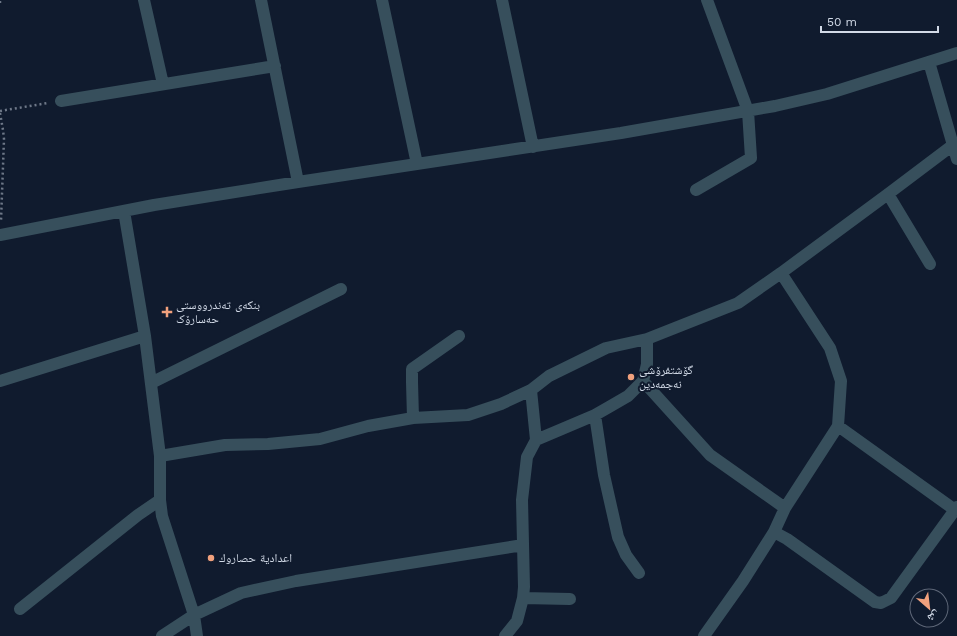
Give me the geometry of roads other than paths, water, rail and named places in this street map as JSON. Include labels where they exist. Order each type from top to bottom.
[{"type":"street","points":[[144,0],[163,84]]},
{"type":"street","points":[[261,0],[298,182]]},
{"type":"street","points":[[382,0],[417,164]]},
{"type":"street","points":[[502,0],[533,146]]},
{"type":"street","points":[[696,190],[751,158],[748,111],[707,0]]},
{"type":"street","points":[[1,235],[154,205],[628,131],[775,106],[827,94],[957,53]]},
{"type":"street","points":[[929,62],[957,158]]},
{"type":"street","points":[[61,101],[275,66]]},
{"type":"street","points":[[160,456],[225,445],[268,444],[320,439],[368,426],[413,418],[468,415],[501,404],[531,390],[549,376],[606,348],[647,339],[738,303],[781,273],[953,145]]},
{"type":"street","points":[[888,194],[930,264]]},
{"type":"street","points":[[124,211],[145,336],[151,383],[160,456],[160,500],[162,516],[194,615],[197,636]]},
{"type":"street","points":[[704,636],[774,532],[785,508],[838,426],[841,381],[830,348],[781,273]]},
{"type":"street","points":[[151,383],[341,289]]},
{"type":"street","points":[[0,381],[145,336]]},
{"type":"street","points":[[413,418],[412,368],[459,336]]},
{"type":"street","points":[[536,440],[595,415],[628,396],[643,381],[647,364],[647,339]]},
{"type":"street","points":[[643,381],[710,455],[785,508]]},
{"type":"street","points":[[505,636],[517,621],[523,598],[522,500],[527,457],[536,440],[531,390]]},
{"type":"street","points":[[595,415],[604,475],[618,537],[626,555],[639,573]]},
{"type":"street","points":[[774,532],[787,539],[875,602],[881,603],[891,598],[956,508],[838,426]]},
{"type":"street","points":[[20,609],[160,500]]},
{"type":"street","points":[[162,636],[194,615],[241,593],[296,580],[523,545]]},
{"type":"street","points":[[523,598],[570,599]]},
{"type":"place","name":"بنکەی تەندرووستی حەسارۆک","points":[[167,312]]},
{"type":"place","name":"گۆشتفرۆشی نەجمەدین","points":[[631,377]]},
{"type":"place","name":"اعدادية حصاروك","points":[[211,558]]}]
